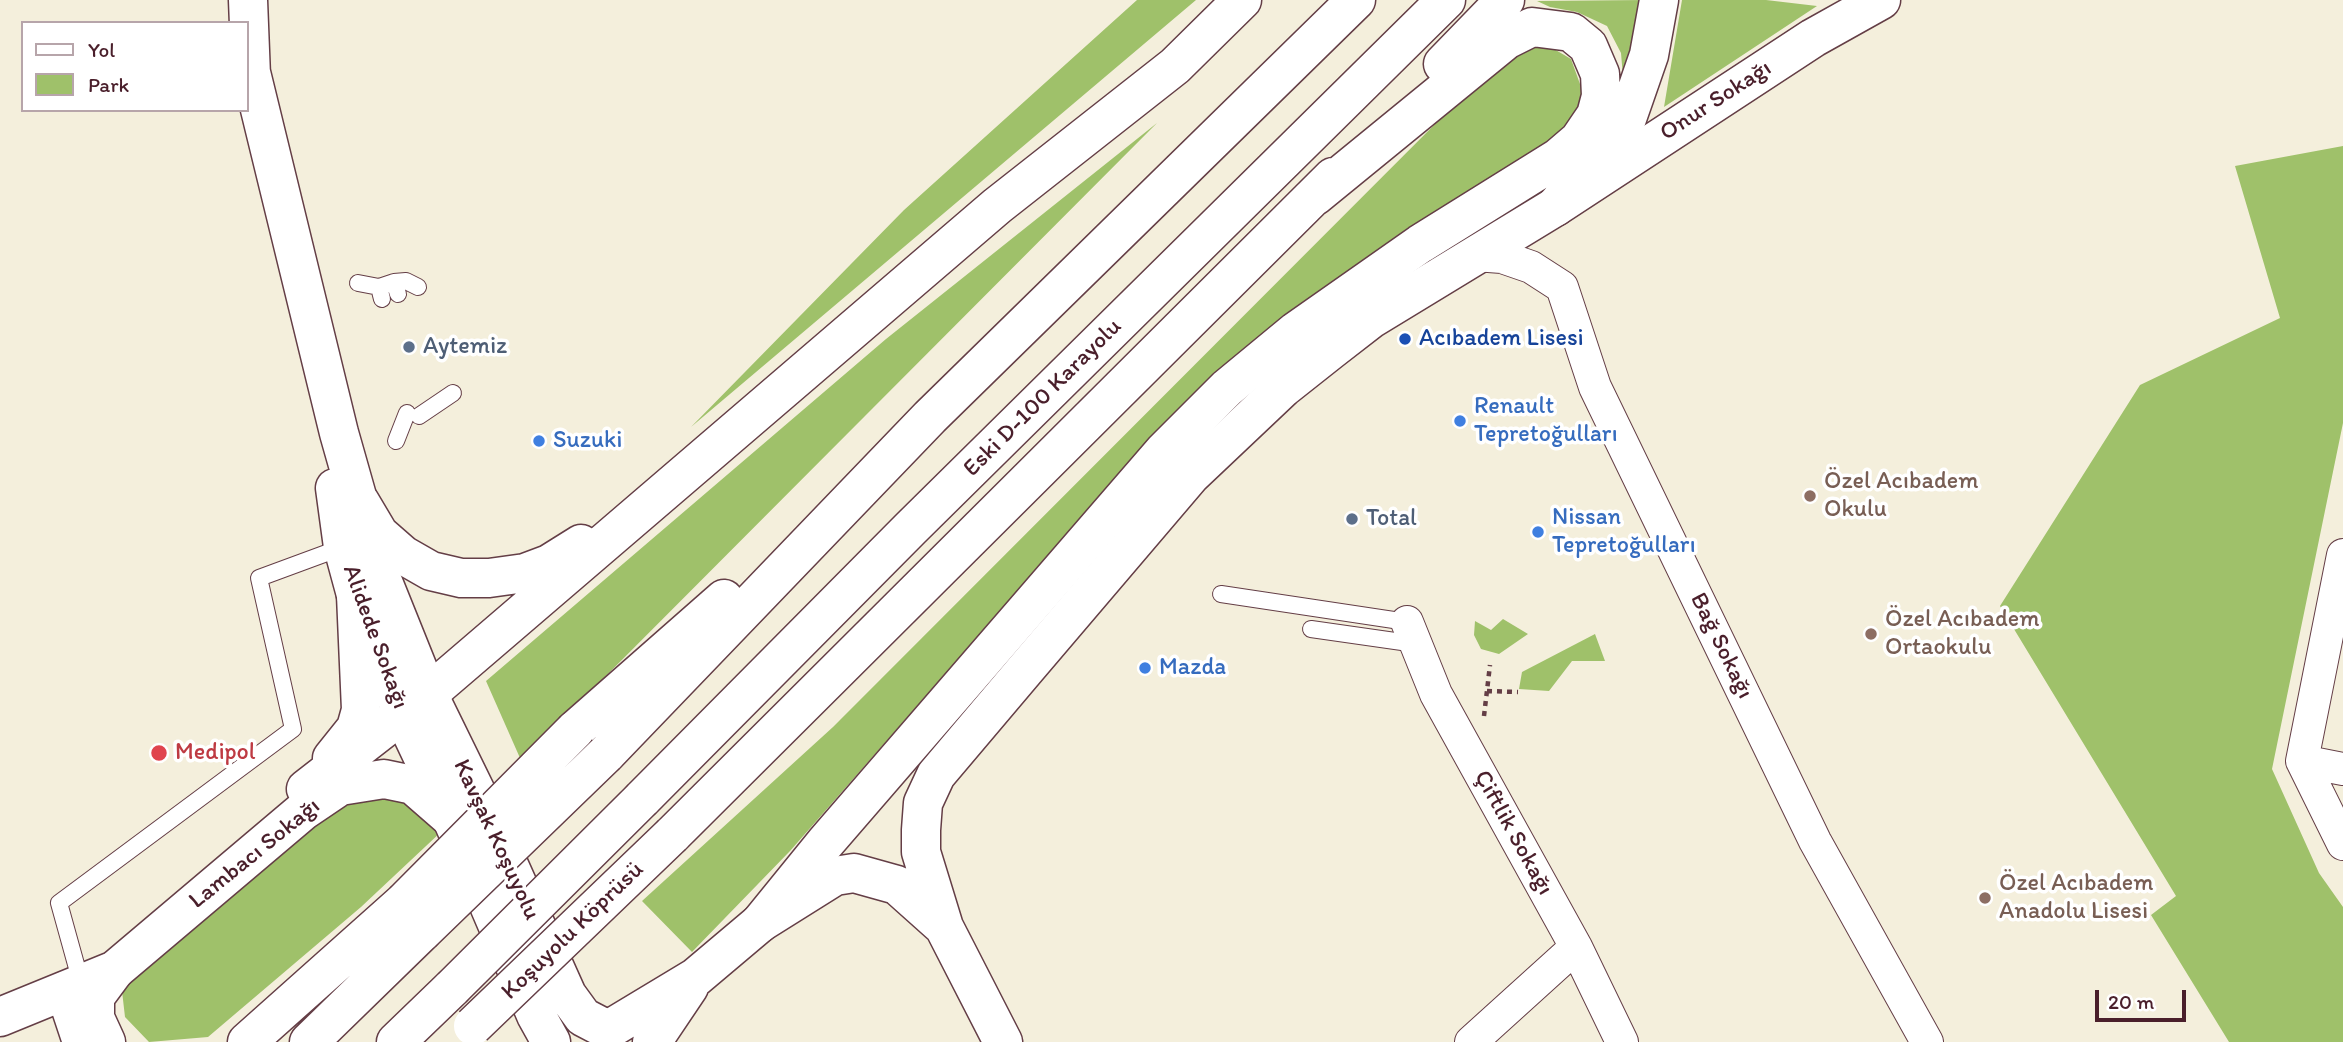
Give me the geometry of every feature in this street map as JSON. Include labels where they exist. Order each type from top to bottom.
[{"type":"main road","points":[[235,0],[240,21]]},
{"type":"main road","name":"Alidede Sokağı","points":[[248,0],[249,66],[319,361],[392,610],[415,705],[452,820]]},
{"type":"main road","points":[[293,799],[415,705],[997,206],[1175,66],[1242,0]]},
{"type":"main road","points":[[247,1042],[413,917],[606,754],[930,417],[1356,0]]},
{"type":"main road","name":"Eski D-100 Karayolu","points":[[642,799],[911,528],[1446,0]]},
{"type":"main road","points":[[1315,195],[1505,0]]},
{"type":"main road","points":[[1555,207],[1624,127],[1654,37],[1659,0]]},
{"type":"main road","name":"Onur Sokağı","points":[[944,927],[920,852],[923,803],[936,775],[1191,475],[1283,388],[1371,319],[1555,207],[1813,38],[1881,0]]},
{"type":"main road","points":[[760,923],[825,843],[1164,451],[1227,388],[1306,324],[1420,244],[1525,180],[1579,139],[1596,115],[1601,96],[1600,74],[1588,46],[1571,32],[1532,26],[1506,40],[1315,195]]},
{"type":"main road","name":"Koşuyolu Köprüsü","points":[[465,1034],[672,835],[1315,195]]},
{"type":"main road","name":"Alidede Sokağı","points":[[319,361],[343,547],[356,595],[415,705]]},
{"type":"main road","points":[[360,502],[379,534],[402,555],[431,570],[470,578],[526,573],[577,547],[761,408]]},
{"type":"main road","points":[[309,1042],[575,730],[930,417]]},
{"type":"main road","points":[[293,799],[338,752],[356,728],[362,692],[356,595]]},
{"type":"main road","name":"Kavşak Koşuyolu","points":[[415,705],[477,794],[567,995],[583,1017],[608,1030],[696,977],[760,923]]},
{"type":"main road","name":"Lambacı Sokağı","points":[[71,980],[115,970],[303,811],[340,786],[384,779],[413,785],[452,820]]},
{"type":"main road","name":"Lambacı Sokağı","points":[[0,1017],[71,980],[293,799]]},
{"type":"main road","name":"Koşuyolu Köprüsü","points":[[396,1042],[642,799]]},
{"type":"main road","name":"Kavşak Koşuyolu","points":[[452,820],[536,1015],[551,1042]]},
{"type":"main road","points":[[760,923],[835,876],[854,873],[897,885],[944,927],[1003,1042]]},
{"type":"main road","points":[[106,1042],[95,1018],[95,996],[115,970]]},
{"type":"main road","points":[[652,1042],[696,977]]},
{"type":"main road","points":[[71,980],[82,1042]]},
{"type":"street","name":"Bağ Sokağı","points":[[1475,255],[1502,257],[1531,267],[1562,287],[1595,387],[1607,412],[1815,841],[1927,1042]]},
{"type":"street","points":[[2343,555],[2302,761],[2343,844]]},
{"type":"street","name":"Çiftlik Sokağı","points":[[1412,633],[1436,694],[1576,947],[1622,1042]]},
{"type":"street","points":[[2302,761],[2343,769]]},
{"type":"street","points":[[1471,1042],[1576,947]]},
{"type":"lane","points":[[358,283],[388,290],[406,281],[418,287]]},
{"type":"lane","points":[[396,442],[418,412],[453,393]]},
{"type":"lane","points":[[71,980],[59,903],[293,729],[260,578],[343,547]]},
{"type":"lane","points":[[1221,594],[1412,633]]},
{"type":"lane","points":[[1311,629],[1412,633]]},
{"type":"path","points":[[1483,720],[1490,665]]},
{"type":"path","points":[[1487,691],[1518,692]]},
{"type":"green space","points":[[1137,0],[1196,0],[691,427],[904,210]]},
{"type":"green space","points":[[1646,0],[1625,101],[1621,53],[1607,26],[1577,12],[1550,7],[1537,1]]},
{"type":"green space","points":[[1682,0],[1766,0],[1817,6],[1664,107]]},
{"type":"green space","points":[[1529,46],[1554,49],[1571,59],[1585,98],[1574,123],[1054,550],[790,851],[692,952],[642,901],[833,727],[1507,52]]},
{"type":"green space","points":[[1157,123],[570,712],[520,758],[486,681],[886,339]]},
{"type":"green space","points":[[2343,146],[2343,423],[2272,769],[2319,873],[2343,907],[2343,1042],[2229,1042],[2151,915],[2176,896],[2000,606],[2140,385],[2280,318],[2235,166]]},
{"type":"green space","points":[[1503,619],[1528,634],[1499,654],[1481,649],[1474,635],[1475,621],[1491,630]]},
{"type":"green space","points":[[1595,634],[1605,661],[1572,661],[1549,691],[1519,689],[1522,672]]},
{"type":"green space","points":[[378,793],[402,798],[442,831],[361,907],[208,1037],[149,1042],[125,1017],[122,991],[137,965],[338,801]]},
{"type":"place","name":"Acıbadem Lisesi","points":[[1405,339]]},
{"type":"place","name":"Aytemiz","points":[[409,347]]},
{"type":"place","name":"Renault Tepretoğulları","points":[[1460,421]]},
{"type":"place","name":"Suzuki","points":[[539,441]]},
{"type":"place","name":"Özel Acıbadem Okulu","points":[[1810,496]]},
{"type":"place","name":"Total","points":[[1352,519]]},
{"type":"place","name":"Nissan Tepretoğulları","points":[[1538,532]]},
{"type":"place","name":"Özel Acıbadem Ortaokulu","points":[[1871,634]]},
{"type":"place","name":"Mazda","points":[[1145,668]]},
{"type":"place","name":"Medipol","points":[[159,753]]},
{"type":"place","name":"Özel Acıbadem Anadolu Lisesi","points":[[1985,898]]}]
